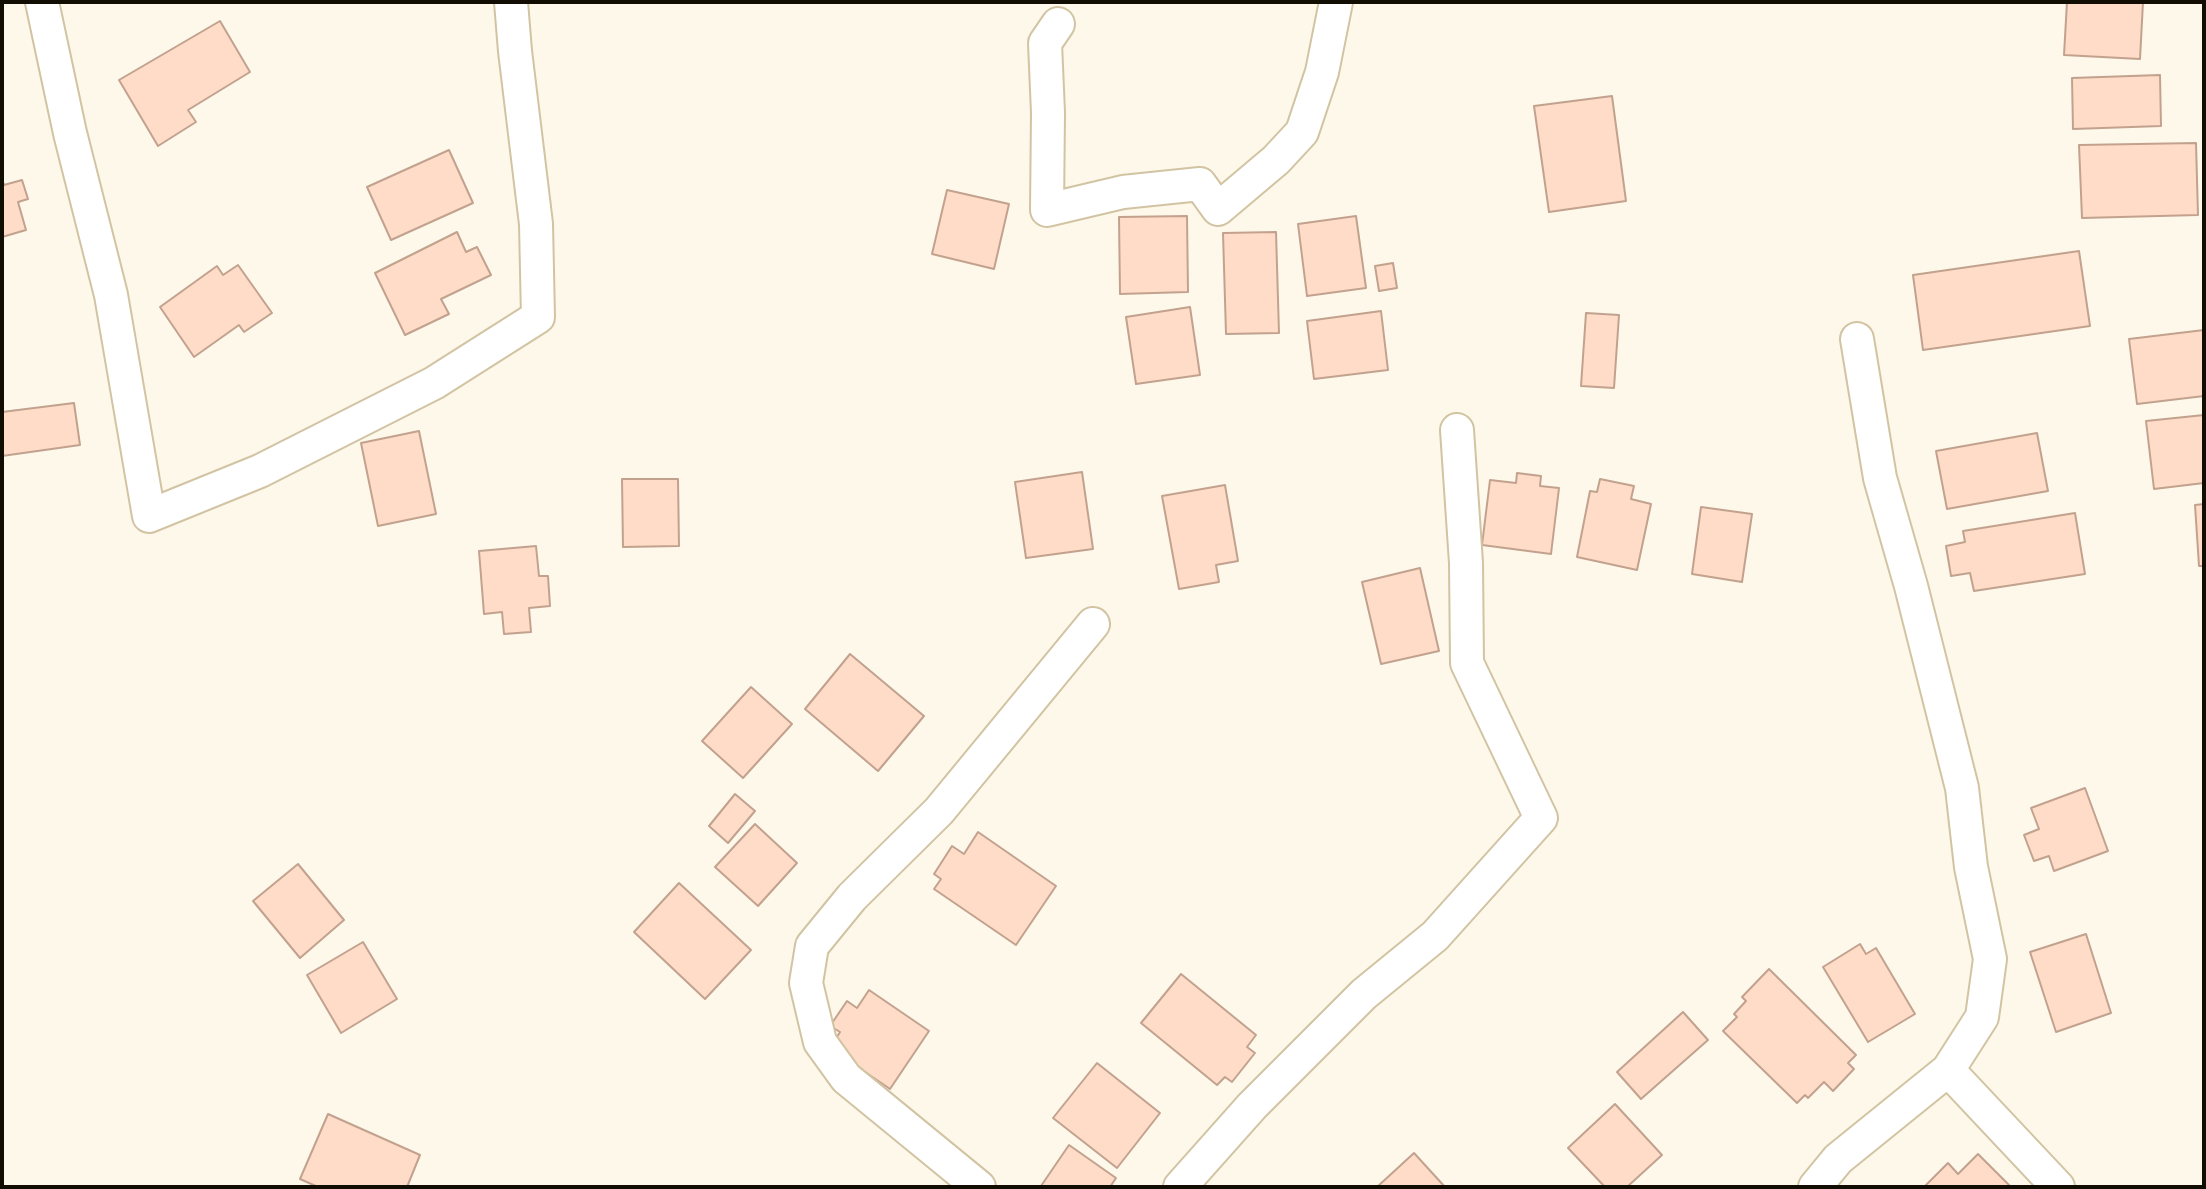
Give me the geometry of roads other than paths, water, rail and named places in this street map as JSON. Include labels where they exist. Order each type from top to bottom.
[{"type":"street","points":[[42,2],[70,133],[111,295],[149,516],[260,471],[434,383],[538,317],[536,224],[511,2]]},
{"type":"street","points":[[1058,24],[1045,43],[1047,210],[1123,192],[1200,184],[1218,209],[1276,160],[1302,132],[1322,72],[1336,2]]},
{"type":"street","points":[[1815,1187],[1838,1159],[1948,1070],[1982,1017],[1990,959],[1971,867],[1962,788],[1880,478],[1857,339]]},
{"type":"street","points":[[1180,1187],[1252,1106],[1364,994],[1435,936],[1541,818],[1467,663],[1466,563],[1457,430]]},
{"type":"street","points":[[979,1187],[846,1078],[820,1042],[806,983],[812,946],[852,897],[939,811],[1093,624]]},
{"type":"street","points":[[1948,1070],[2058,1187]]}]
